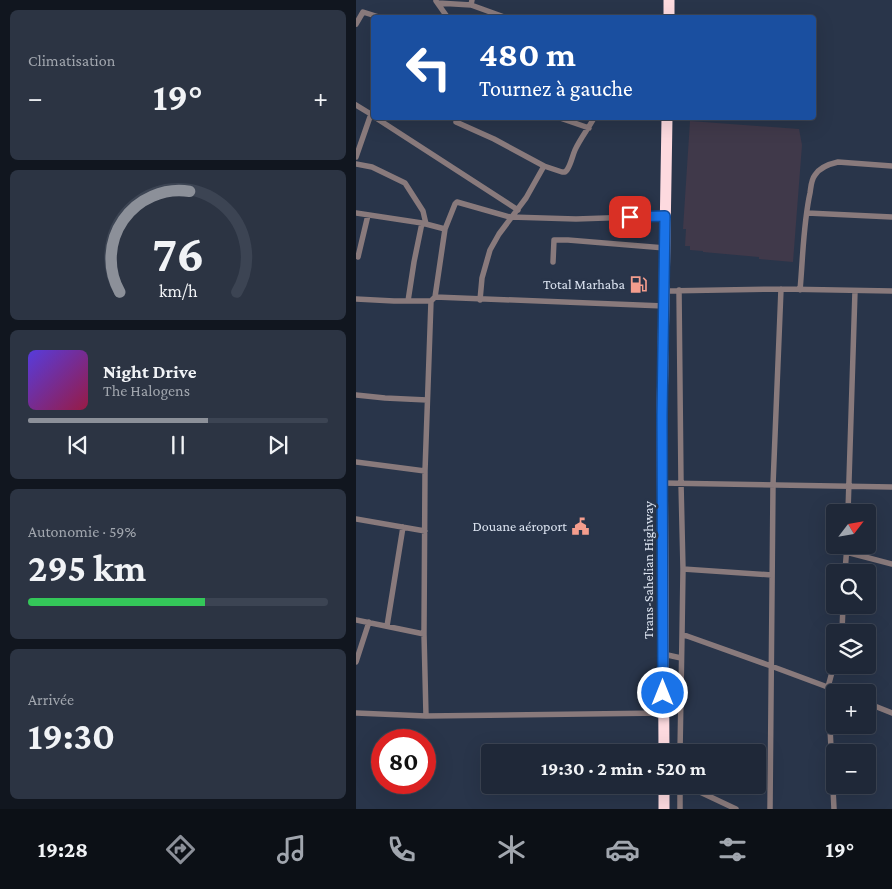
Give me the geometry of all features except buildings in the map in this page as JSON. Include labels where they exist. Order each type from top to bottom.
[{"type":"highway","points":[[669,0],[669,15]]},
{"type":"highway","name":"Trans-Sahelian Highway","points":[[664,744],[662,483],[667,120]]},
{"type":"highway","points":[[664,794],[664,809]]},
{"type":"street","points":[[436,1],[472,2],[498,15]]},
{"type":"street","points":[[436,1],[446,15]]},
{"type":"street","points":[[356,24],[363,12],[372,15]]},
{"type":"street","points":[[356,105],[371,114]]},
{"type":"street","points":[[356,153],[372,120]]},
{"type":"street","points":[[379,120],[518,210]]},
{"type":"street","points":[[384,124],[387,120]]},
{"type":"street","points":[[566,120],[589,128]]},
{"type":"street","points":[[456,122],[494,139],[544,166],[565,172],[583,135],[593,120]]},
{"type":"street","points":[[800,290],[806,214],[812,179],[816,173],[830,164],[838,162],[892,166]]},
{"type":"street","points":[[356,164],[372,167],[405,182],[423,211],[424,224],[414,262],[408,301]]},
{"type":"street","points":[[480,300],[482,278],[490,250],[498,234],[526,198],[544,166]]},
{"type":"street","points":[[426,716],[424,634],[427,400],[433,299],[445,229],[455,204],[458,202],[510,217],[576,219],[665,216]]},
{"type":"street","points":[[356,213],[445,229]]},
{"type":"street","points":[[806,214],[892,217]]},
{"type":"street","points":[[358,257],[368,215]]},
{"type":"street","points":[[553,262],[554,240],[666,248]]},
{"type":"street","points":[[770,809],[773,485],[781,289]]},
{"type":"street","points":[[664,291],[781,289],[892,291]]},
{"type":"street","points":[[679,290],[683,569],[680,744]]},
{"type":"street","points":[[848,504],[855,291]]},
{"type":"street","points":[[356,299],[394,302],[433,299],[664,306]]},
{"type":"street","points":[[356,395],[427,400]]},
{"type":"street","points":[[356,462],[425,471]]},
{"type":"street","points":[[662,483],[892,487]]},
{"type":"street","points":[[356,519],[425,531]]},
{"type":"street","points":[[387,626],[403,527]]},
{"type":"street","points":[[864,554],[892,564]]},
{"type":"street","points":[[683,569],[772,574]]},
{"type":"street","points":[[356,620],[424,634]]},
{"type":"street","points":[[356,662],[369,622]]},
{"type":"street","points":[[682,635],[826,686]]},
{"type":"street","points":[[663,654],[681,658]]},
{"type":"street","points":[[876,707],[892,713]]},
{"type":"street","points":[[356,713],[426,716],[664,713]]},
{"type":"street","points":[[830,734],[834,809]]},
{"type":"street","points":[[680,794],[680,809]]},
{"type":"street","points":[[704,794],[736,809]]},
{"type":"shaded area","points":[[690,121],[799,129],[802,145],[793,262],[703,252],[690,250],[690,246],[685,246],[686,229],[683,229]]},
{"type":"place","name":"Total Marhaba","points":[[639,284]]},
{"type":"place","name":"Douane aéroport","points":[[581,526]]},
{"type":"route","points":[[630,217],[665,216],[662,416],[663,693]]}]
